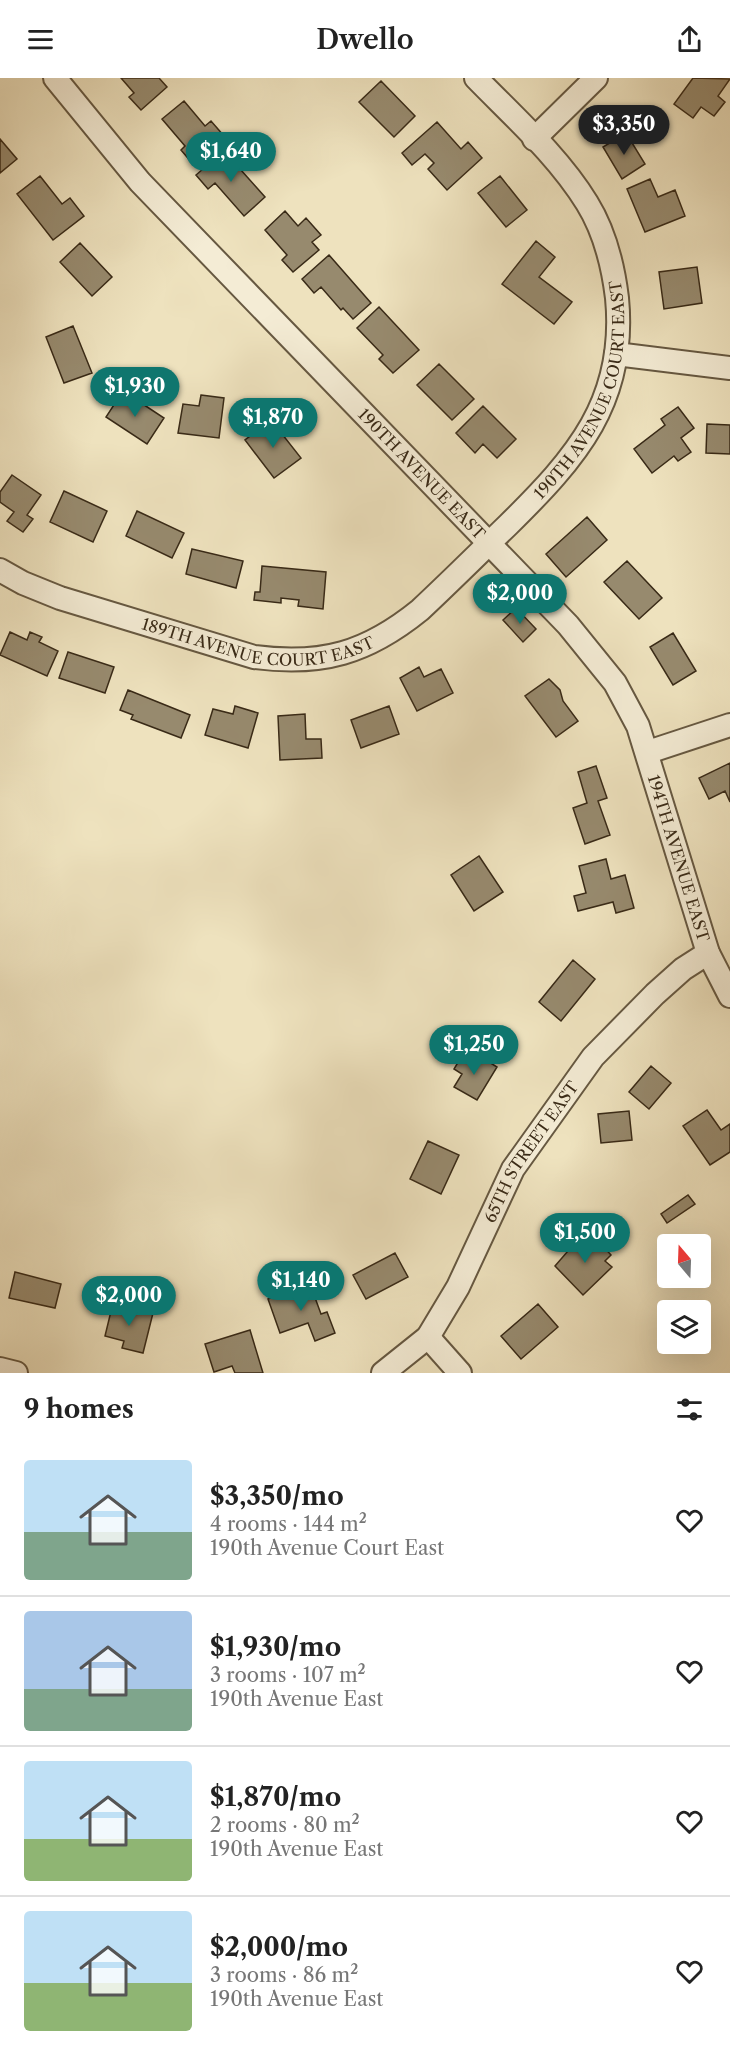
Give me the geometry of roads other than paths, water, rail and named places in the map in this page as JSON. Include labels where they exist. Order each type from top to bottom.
[{"type":"street","name":"190TH AVENUE EAST","points":[[55,78],[140,182],[568,625],[601,663],[627,704],[648,752]]},
{"type":"street","name":"190TH AVENUE COURT EAST","points":[[476,78],[566,173],[588,205],[604,240],[614,277],[618,306],[616,354],[607,390],[593,425],[573,457],[488,544]]},
{"type":"street","points":[[534,138],[596,78]]},
{"type":"street","points":[[616,354],[730,368]]},
{"type":"street","name":"189TH AVENUE COURT EAST","points":[[0,570],[23,583],[60,598],[254,657],[284,661],[314,660],[362,647],[397,629],[420,610],[488,544]]},
{"type":"street","points":[[648,752],[730,725]]},
{"type":"street","name":"194TH AVENUE EAST","points":[[648,752],[708,952],[730,996]]},
{"type":"street","name":"65TH STREET EAST","points":[[383,1373],[428,1337],[458,1287],[513,1168],[593,1057],[655,994],[683,969],[708,952]]},
{"type":"street","points":[[428,1337],[460,1373]]},
{"type":"street","points":[[0,1369],[16,1373]]}]
